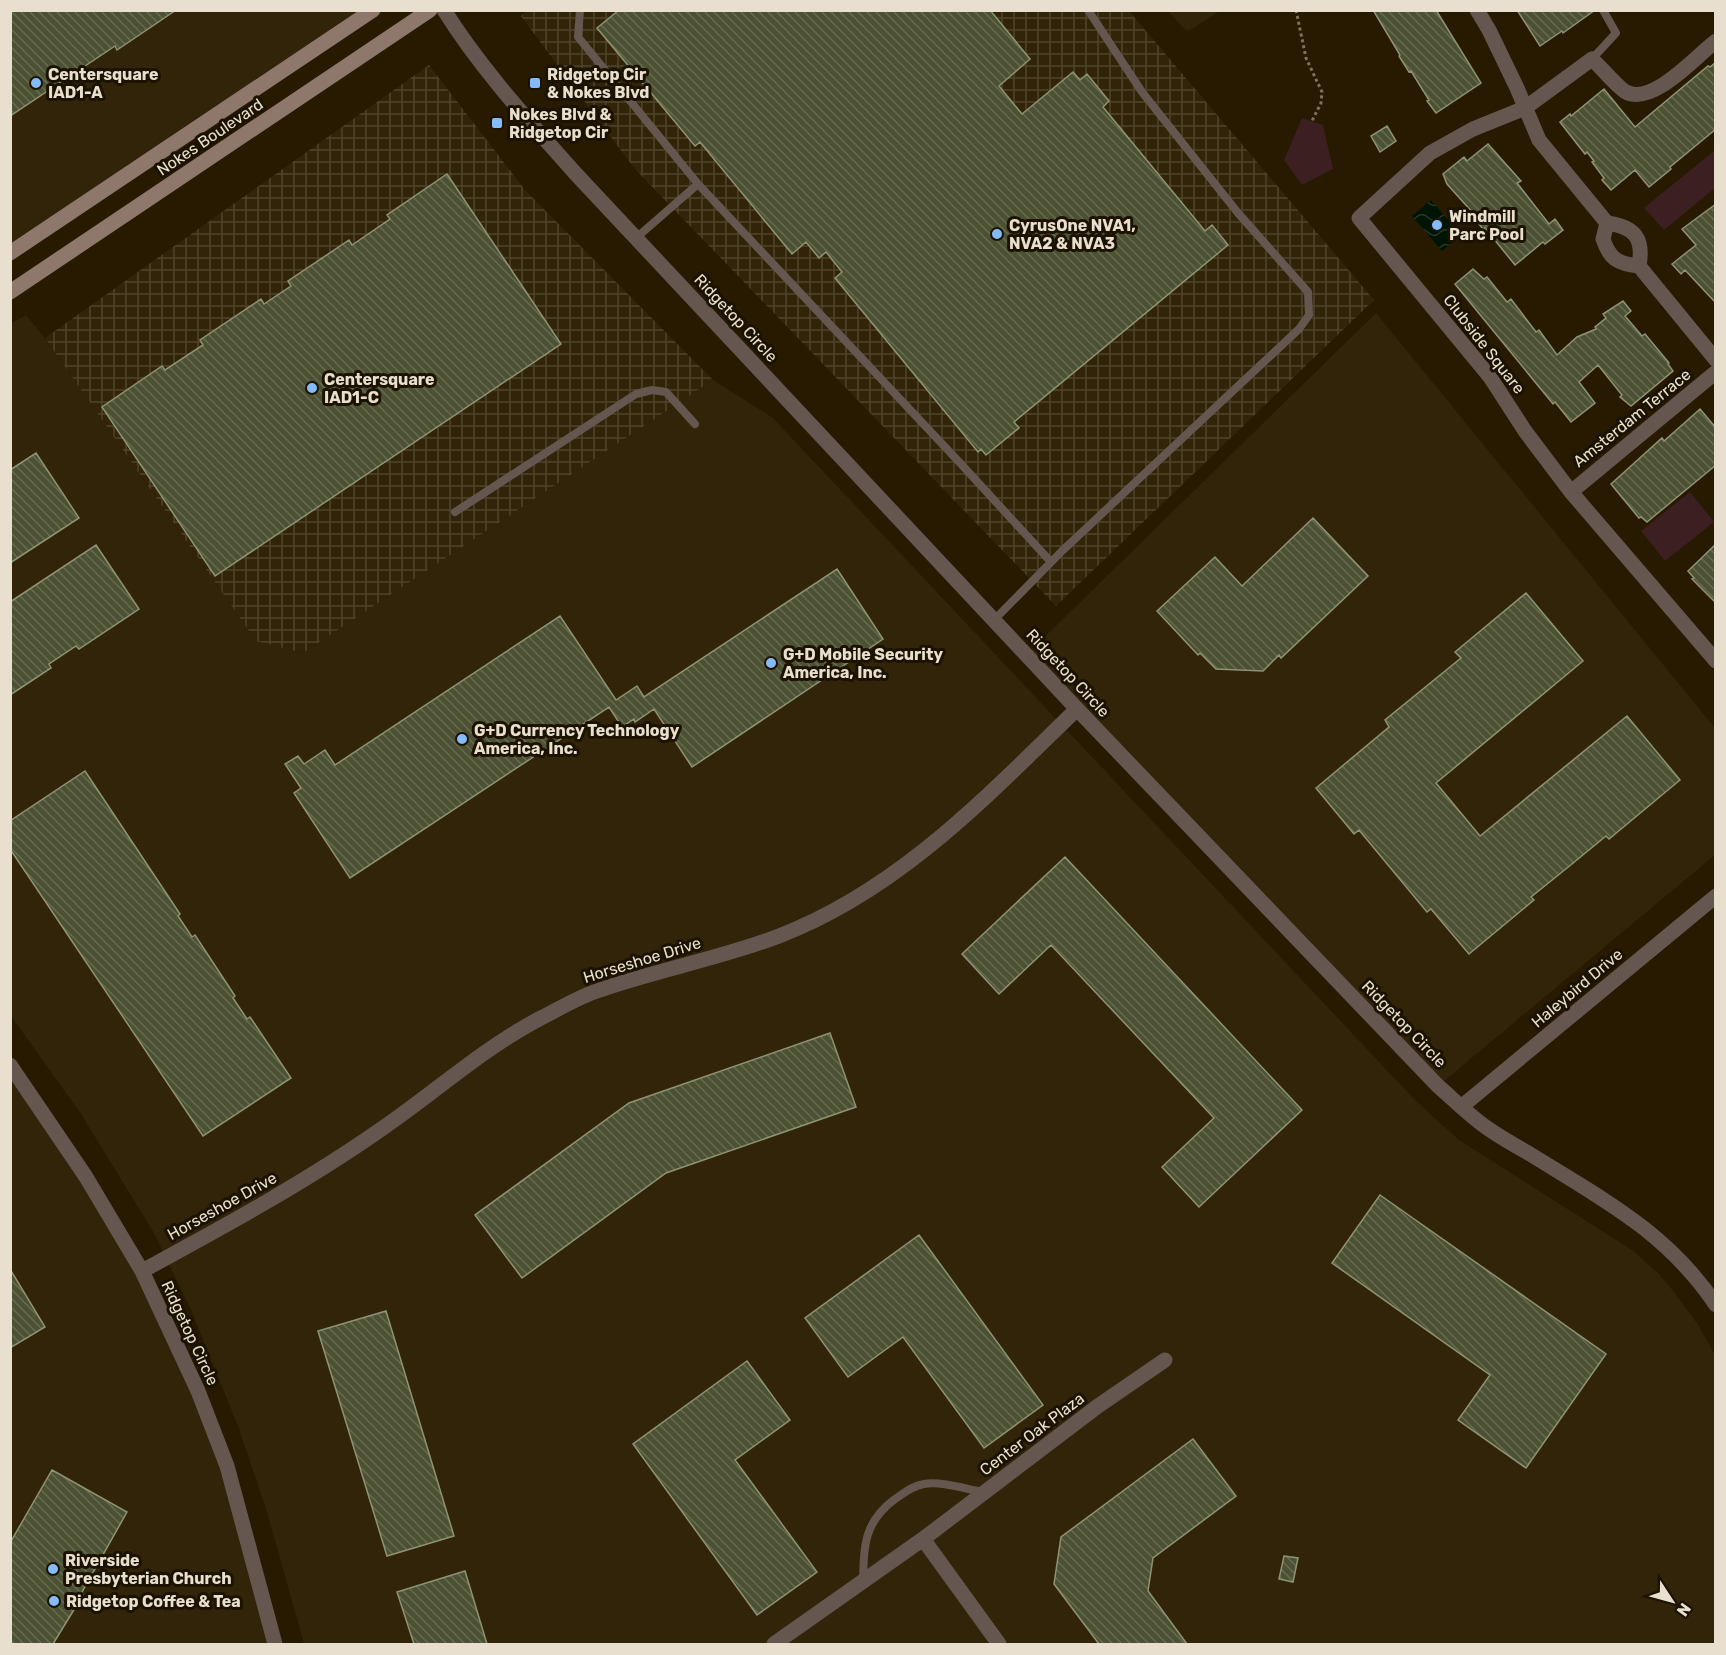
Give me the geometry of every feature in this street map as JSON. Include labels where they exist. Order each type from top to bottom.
[{"type":"main road","name":"Nokes Boulevard","points":[[10,253],[373,10]]},
{"type":"main road","name":"Nokes Boulevard","points":[[10,292],[430,10]]},
{"type":"street","name":"Ridgetop Circle","points":[[444,10],[456,30],[520,110],[636,238],[1077,709],[1438,1086],[1485,1126],[1653,1234],[1679,1258],[1716,1305]]},
{"type":"street","points":[[1477,10],[1518,88],[1539,140],[1607,223],[1629,229],[1636,237],[1642,249],[1639,266]]},
{"type":"street","points":[[1525,108],[1592,59],[1626,92],[1639,94],[1659,89],[1716,41]]},
{"type":"street","name":"Clubside Square","points":[[1525,108],[1473,129],[1430,153],[1359,218],[1490,377],[1525,431],[1571,492],[1712,650]]},
{"type":"street","points":[[1607,223],[1603,239],[1612,256],[1621,264],[1639,266],[1716,360]]},
{"type":"street","name":"Amsterdam Terrace","points":[[1571,492],[1716,372]]},
{"type":"street","name":"Horseshoe Drive","points":[[142,1271],[269,1201],[333,1162],[505,1039],[536,1021],[591,993],[780,935],[815,920],[859,896],[900,870],[948,831],[1077,709]]},
{"type":"street","name":"Haleybird Drive","points":[[1461,1107],[1716,896]]},
{"type":"street","name":"Ridgetop Circle","points":[[10,1065],[86,1178],[142,1271],[198,1391],[227,1466],[275,1644]]},
{"type":"street","name":"Center Oak Plaza","points":[[774,1644],[923,1539],[1106,1400],[1165,1360]]},
{"type":"street","points":[[923,1539],[999,1644]]},
{"type":"lane","points":[[580,10],[578,37],[698,184],[1051,562]]},
{"type":"lane","points":[[994,620],[1051,562],[1299,329],[1308,315],[1308,291],[1238,213],[1142,92],[1088,10]]},
{"type":"lane","points":[[1592,59],[1616,33],[1603,10]]},
{"type":"lane","points":[[636,238],[698,184]]},
{"type":"lane","points":[[455,512],[636,394],[652,390],[666,392],[695,424]]},
{"type":"lane","points":[[863,1581],[867,1534],[872,1521],[883,1508],[909,1489],[925,1484],[985,1492]]},
{"type":"path","points":[[1296,10],[1306,58],[1322,92],[1321,103],[1312,121]]},
{"type":"shaded area","points":[[528,10],[1129,11],[1374,300],[1056,606],[634,168],[521,16]]},
{"type":"shaded area","points":[[11,11],[373,11],[11,253]]},
{"type":"shaded area","points":[[1168,11],[1220,11],[1187,32]]},
{"type":"shaded area","points":[[429,65],[525,190],[713,380],[303,653],[256,641],[45,338]]},
{"type":"shaded area","points":[[1302,118],[1323,125],[1333,169],[1302,185],[1284,160]]},
{"type":"shaded area","points":[[1715,150],[1715,188],[1664,230],[1644,208]]},
{"type":"shaded area","points":[[1376,313],[1715,728],[1715,855],[1438,1086],[1026,655]]},
{"type":"shaded area","points":[[26,315],[45,338],[256,641],[303,653],[713,380],[773,418],[1415,1100],[1459,1140],[1632,1250],[1659,1274],[1674,1292],[1699,1326],[1715,1355],[1715,1644],[304,1644],[268,1515],[239,1429],[191,1310],[154,1233],[81,1114],[11,1016],[10,324]]},
{"type":"shaded area","points":[[1690,492],[1714,522],[1665,561],[1641,531]]},
{"type":"shaded area","points":[[10,1065],[86,1177],[198,1391],[275,1644],[11,1644]]},
{"type":"water","name":"Windmill Parc Pool","points":[[1431,200],[1461,235],[1442,251],[1412,216]]},
{"type":"building","name":"Centersquare IAD1-A","points":[[10,10],[176,10],[117,50],[115,46],[10,116]]},
{"type":"building","name":"CyrusOne NVA1, NVA2 & NVA3","points":[[619,10],[990,10],[1030,59],[999,86],[1022,114],[1073,72],[1080,80],[1087,74],[1109,101],[1103,107],[1205,231],[1212,225],[1228,245],[1014,422],[1019,428],[986,455],[981,449],[978,452],[835,278],[842,272],[826,252],[819,258],[806,242],[792,254],[700,142],[695,146],[597,28]]},
{"type":"building","points":[[1373,10],[1436,10],[1481,83],[1436,113],[1411,71],[1409,72],[1399,56]]},
{"type":"building","points":[[1517,10],[1595,10],[1540,46]]},
{"type":"building","points":[[1716,62],[1716,129],[1649,187],[1635,170],[1611,190],[1602,180],[1604,178],[1592,162],[1594,161],[1587,152],[1585,154],[1560,122],[1570,114],[1571,116],[1604,89],[1635,127],[1708,66]]},
{"type":"building","points":[[1387,126],[1396,141],[1380,152],[1371,136]]},
{"type":"building","points":[[1488,144],[1521,181],[1517,183],[1549,224],[1555,219],[1563,230],[1545,244],[1543,242],[1515,265],[1447,184],[1443,174],[1464,157],[1467,161]]},
{"type":"building","name":"Centersquare IAD1-C","points":[[447,174],[561,344],[215,576],[102,407],[162,366],[165,370],[203,345],[200,340],[261,299],[264,304],[291,286],[288,281],[349,240],[352,245],[390,219],[387,215]]},
{"type":"building","points":[[1716,204],[1716,303],[1685,270],[1681,274],[1672,264],[1696,245],[1682,229]]},
{"type":"building","points":[[1473,269],[1484,279],[1487,277],[1507,302],[1511,299],[1536,332],[1539,330],[1557,355],[1577,337],[1596,329],[1595,327],[1606,318],[1603,314],[1623,301],[1631,311],[1625,316],[1642,336],[1645,334],[1673,371],[1631,406],[1620,397],[1622,395],[1598,365],[1579,382],[1595,403],[1571,422],[1555,402],[1553,404],[1455,284]]},
{"type":"building","points":[[1700,409],[1716,428],[1716,465],[1647,522],[1639,518],[1611,484],[1662,438],[1664,441]]},
{"type":"building","points":[[36,453],[79,518],[10,563],[10,470]]},
{"type":"building","points":[[1313,518],[1368,576],[1281,658],[1279,655],[1263,671],[1216,669],[1200,653],[1198,655],[1157,611],[1215,557],[1242,586]]},
{"type":"building","points":[[1716,544],[1716,603],[1692,579],[1694,578],[1688,571]]},
{"type":"building","points":[[96,545],[139,609],[79,649],[76,646],[49,664],[51,668],[10,695],[10,602]]},
{"type":"building","points":[[837,569],[883,639],[692,767],[654,709],[635,722],[634,719],[622,727],[609,707],[350,878],[294,793],[301,788],[285,764],[298,756],[304,764],[325,750],[335,765],[560,616],[616,700],[637,686],[644,697]]},
{"type":"building","points":[[1526,593],[1583,661],[1436,783],[1480,836],[1627,716],[1680,780],[1609,839],[1606,836],[1531,897],[1534,900],[1469,954],[1431,909],[1427,912],[1359,830],[1354,834],[1316,788],[1389,727],[1385,720],[1461,658],[1455,652]]},
{"type":"building","points":[[85,771],[180,914],[178,916],[192,937],[195,935],[235,996],[233,998],[247,1019],[250,1017],[291,1078],[203,1136],[10,849],[10,821]]},
{"type":"building","points":[[1065,857],[1302,1110],[1199,1207],[1162,1167],[1214,1118],[1051,945],[999,994],[962,954]]},
{"type":"building","points":[[830,1033],[856,1107],[666,1173],[522,1278],[475,1215],[629,1103]]},
{"type":"building","points":[[1380,1195],[1606,1354],[1526,1468],[1458,1420],[1490,1375],[1332,1263]]},
{"type":"building","points":[[919,1235],[1043,1405],[984,1448],[903,1337],[848,1377],[805,1318]]},
{"type":"building","points":[[10,1269],[45,1327],[10,1348]]},
{"type":"building","points":[[386,1311],[454,1536],[387,1556],[318,1331]]},
{"type":"building","points":[[747,1361],[790,1420],[735,1460],[817,1572],[757,1615],[633,1444]]},
{"type":"building","points":[[1193,1439],[1236,1496],[1153,1558],[1148,1591],[1187,1644],[1099,1644],[1054,1584],[1061,1537]]},
{"type":"building","name":"Riverside Presbyterian Church","points":[[52,1470],[127,1512],[81,1594],[83,1595],[53,1644],[10,1644],[10,1543]]},
{"type":"building","points":[[1284,1556],[1298,1558],[1293,1582],[1279,1579]]},
{"type":"building","points":[[465,1571],[487,1644],[414,1644],[397,1592]]},
{"type":"place","name":"Centersquare IAD1-A","points":[[36,83]]},
{"type":"place","name":"Ridgetop Cir & Nokes Blvd","points":[[535,83]]},
{"type":"place","name":"Nokes Blvd & Ridgetop Cir","points":[[497,123]]},
{"type":"place","name":"Windmill Parc Pool","points":[[1437,225]]},
{"type":"place","name":"CyrusOne NVA1, NVA2 & NVA3","points":[[997,234]]},
{"type":"place","name":"Centersquare IAD1-C","points":[[312,388]]},
{"type":"place","name":"G+D Mobile Security America, Inc.","points":[[771,663]]},
{"type":"place","name":"G+D Currency Technology America, Inc.","points":[[462,739]]},
{"type":"place","name":"Riverside Presbyterian Church","points":[[53,1569]]},
{"type":"place","name":"Ridgetop Coffee & Tea","points":[[54,1601]]}]
